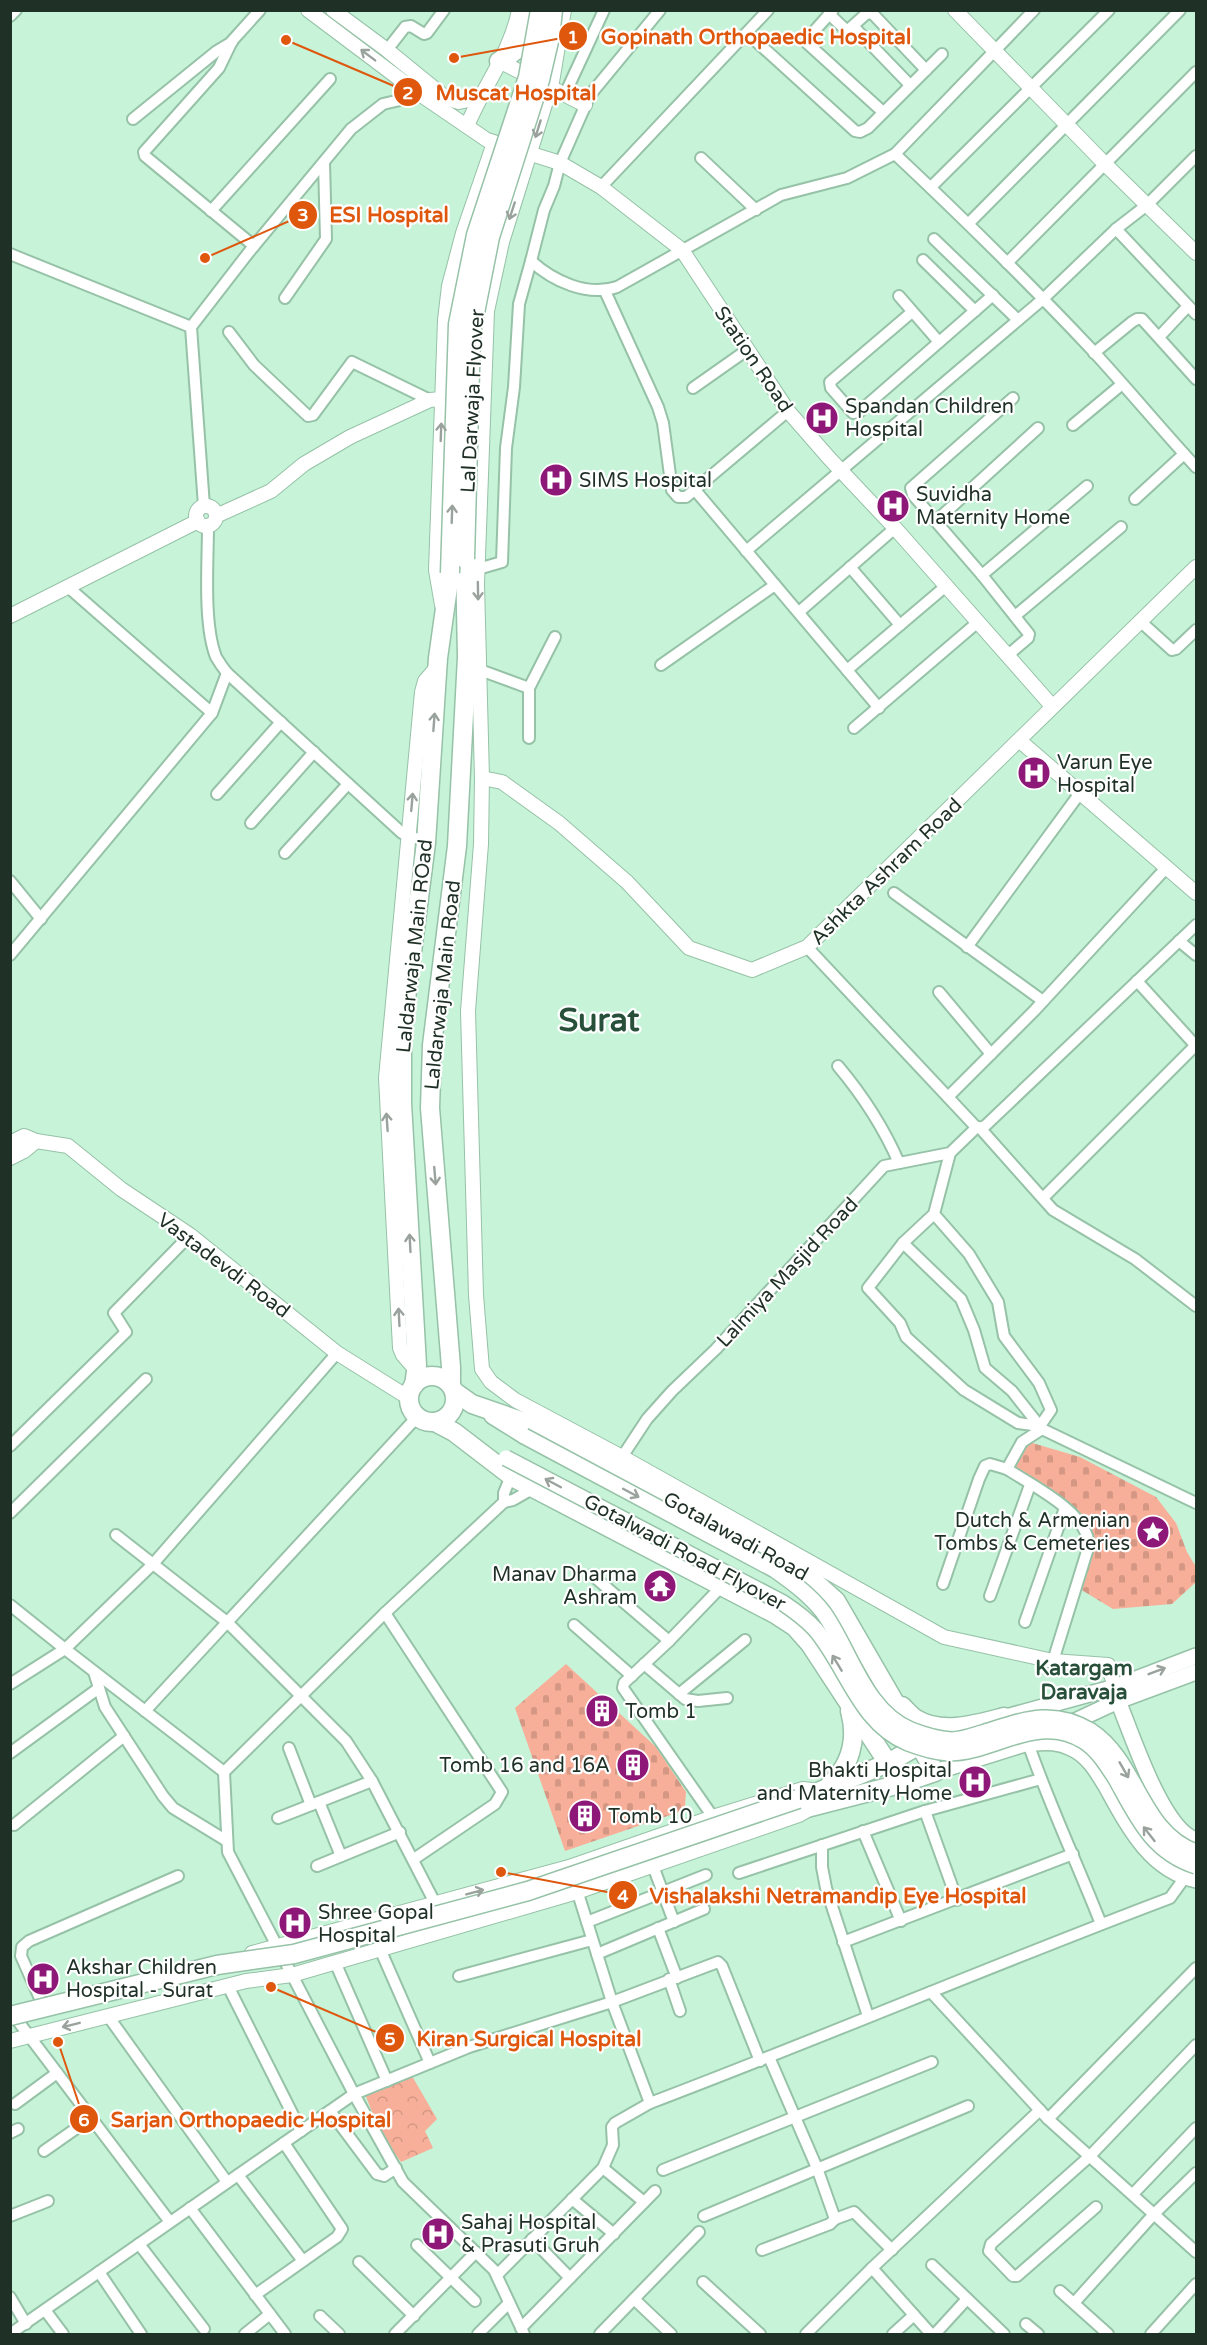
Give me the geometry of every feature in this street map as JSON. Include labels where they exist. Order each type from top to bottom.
[{"type":"highway","points":[[499,61],[520,49],[526,37],[530,10]]},
{"type":"highway","name":"Lal Darwaja Flyover","points":[[444,616],[450,573],[458,324],[463,289],[476,235],[528,77],[540,10]]},
{"type":"highway","name":"Lal Darwaja Flyover","points":[[475,661],[471,564],[471,333],[490,237],[540,80],[550,37],[553,10]]},
{"type":"highway","name":"Laldarwaja Main ROad","points":[[413,1384],[402,1103],[402,1030],[418,839],[444,616]]},
{"type":"highway","name":"Laldarwaja Main Road","points":[[453,1389],[430,1108],[432,1045],[469,845],[475,661]]},
{"type":"highway","points":[[432,1376],[446,1380],[453,1389],[454,1408],[443,1420],[435,1422],[417,1417],[410,1405],[413,1384],[432,1376]]},
{"type":"highway","name":"Gotalawadi Road","points":[[453,1389],[472,1404],[530,1424],[797,1566],[836,1601],[921,1744],[935,1772]]},
{"type":"highway","points":[[435,1422],[454,1432],[511,1476],[775,1614],[795,1627],[810,1644],[900,1785]]},
{"type":"highway","points":[[819,1798],[845,1767],[853,1740],[854,1725],[849,1709],[837,1687]]},
{"type":"highway","points":[[890,1694],[915,1719],[932,1724],[966,1727],[1004,1717]]},
{"type":"highway","points":[[819,1798],[921,1744]]},
{"type":"highway","points":[[10,2016],[218,1965],[294,1954],[528,1891],[819,1798],[900,1785],[935,1772]]},
{"type":"highway","points":[[10,2026],[221,1974],[296,1962],[578,1886],[797,1805]]},
{"type":"main road","name":"Gotalwadi Road Flyover","points":[[472,1404],[524,1436],[775,1570],[794,1584],[823,1612],[878,1704],[892,1719],[909,1729],[932,1737],[951,1740],[1037,1718],[1061,1719],[1080,1725],[1107,1745],[1161,1828],[1173,1840],[1197,1851]]},
{"type":"main road","name":"Gotalwadi Road Flyover","points":[[454,1432],[783,1603],[800,1614],[827,1646],[869,1714],[885,1729],[906,1742],[928,1750],[949,1753],[1032,1731],[1045,1730],[1073,1736],[1085,1742],[1107,1765],[1151,1837],[1165,1851],[1182,1861],[1193,1874]]},
{"type":"main road","points":[[935,1772],[1028,1743],[1117,1694],[1197,1656]]},
{"type":"main road","points":[[921,1744],[1004,1717],[1117,1694],[1197,1672]]},
{"type":"main road","points":[[1117,1694],[1163,1808],[1179,1831],[1197,1840]]},
{"type":"main road","points":[[1028,1743],[1056,1742],[1073,1748],[1097,1772],[1136,1838],[1150,1854],[1167,1868],[1193,1874]]},
{"type":"street","points":[[10,16],[16,10]]},
{"type":"street","points":[[133,119],[232,41],[260,10]]},
{"type":"street","name":"Station Road","points":[[308,10],[421,95],[467,126],[494,143],[560,163],[601,187],[682,250],[788,411],[1052,706]]},
{"type":"street","points":[[387,50],[407,26],[421,33],[427,33],[444,10]]},
{"type":"street","points":[[467,126],[479,98],[515,31],[519,10]]},
{"type":"street","points":[[564,10],[551,87],[502,242],[489,302],[471,564],[502,562],[506,448],[514,387],[519,304],[544,210],[560,163],[590,95],[660,10]]},
{"type":"street","points":[[565,94],[604,10]]},
{"type":"street","points":[[601,187],[768,10]]},
{"type":"street","points":[[531,261],[542,272],[577,288],[605,291],[617,287],[781,195],[847,178],[895,154],[1034,10]]},
{"type":"street","points":[[931,187],[1109,10]]},
{"type":"street","points":[[969,224],[1180,10]]},
{"type":"street","points":[[338,12],[446,98],[459,102],[479,98]]},
{"type":"street","points":[[883,112],[807,43],[808,37],[831,12],[844,30],[850,30],[866,14],[872,13],[926,70]]},
{"type":"street","points":[[960,12],[994,51],[1105,164],[1197,253]]},
{"type":"street","points":[[854,27],[910,85]]},
{"type":"street","points":[[747,33],[855,131],[860,132],[868,128],[942,54]]},
{"type":"street","points":[[232,41],[219,68],[144,152],[145,156],[254,246]]},
{"type":"street","points":[[499,61],[585,105]]},
{"type":"street","points":[[1007,263],[1197,72]]},
{"type":"street","points":[[211,211],[330,79]]},
{"type":"street","points":[[418,839],[402,833],[227,673],[216,657],[211,636],[207,521],[211,507],[204,506],[191,327],[254,246],[351,129],[383,104],[421,95]]},
{"type":"street","points":[[444,616],[436,570],[436,399],[454,267],[463,233],[494,143]]},
{"type":"street","points":[[895,154],[1043,299],[1197,467]]},
{"type":"street","points":[[746,551],[1043,299],[1116,229],[1147,205],[1197,156]]},
{"type":"street","points":[[701,158],[756,210]]},
{"type":"street","points":[[285,298],[326,238],[324,162]]},
{"type":"street","points":[[1116,229],[1192,310],[1159,337]]},
{"type":"street","points":[[934,239],[1018,320]]},
{"type":"street","points":[[10,254],[191,327]]},
{"type":"street","points":[[923,260],[975,311]]},
{"type":"street","points":[[454,267],[466,262],[473,264],[481,268],[493,281]]},
{"type":"street","points":[[605,291],[658,407],[663,423],[675,495],[682,498],[687,497],[788,411]]},
{"type":"street","points":[[912,312],[830,382],[831,388],[851,412],[859,412],[993,295]]},
{"type":"street","points":[[899,296],[939,342]]},
{"type":"street","points":[[448,299],[457,306],[467,308],[479,308],[489,302]]},
{"type":"street","points":[[1094,353],[1137,319],[1142,319],[1197,379]]},
{"type":"street","points":[[229,332],[254,365],[308,416],[313,415],[352,362],[436,399]]},
{"type":"street","points":[[693,388],[747,350]]},
{"type":"street","points":[[1073,425],[1121,385]]},
{"type":"street","points":[[1007,656],[1030,636],[982,575],[911,492],[912,485],[1013,398]]},
{"type":"street","points":[[10,616],[271,491],[304,464],[350,437],[436,399]]},
{"type":"street","points":[[936,521],[1038,428]]},
{"type":"street","points":[[1135,499],[1184,454]]},
{"type":"street","points":[[982,575],[1087,486]]},
{"type":"street","points":[[695,490],[879,708]]},
{"type":"street","points":[[1015,616],[1121,527]]},
{"type":"street","points":[[799,612],[895,528]]},
{"type":"street","points":[[850,567],[900,625]]},
{"type":"street","name":"Ashkta Ashram Road","points":[[482,778],[502,782],[559,823],[627,882],[689,948],[752,970],[807,947],[1197,567]]},
{"type":"street","points":[[661,665],[775,585]]},
{"type":"street","points":[[847,670],[946,586]]},
{"type":"street","points":[[68,587],[212,713]]},
{"type":"street","points":[[1140,621],[1172,650],[1197,630]]},
{"type":"street","points":[[854,728],[978,622]]},
{"type":"street","points":[[529,738],[529,688],[555,637]]},
{"type":"street","points":[[529,688],[475,661],[482,778],[469,845],[468,1011],[476,1295],[482,1369],[491,1382],[515,1400],[622,1457],[944,1638],[1053,1661],[1108,1665],[1117,1694]]},
{"type":"street","points":[[10,955],[212,713],[227,673]]},
{"type":"street","points":[[217,794],[280,722]]},
{"type":"street","points":[[1020,741],[1197,892]]},
{"type":"street","points":[[251,823],[314,753]]},
{"type":"street","points":[[285,853],[348,784]]},
{"type":"street","points":[[968,947],[1080,793]]},
{"type":"street","points":[[948,1096],[1043,1001],[1167,867]]},
{"type":"street","points":[[10,881],[40,919]]},
{"type":"street","points":[[894,893],[1043,1001]]},
{"type":"street","points":[[1197,925],[985,1126],[978,1128],[950,1153],[934,1214],[903,1243],[868,1288],[900,1323],[906,1337],[964,1390],[1018,1423],[1041,1427],[1163,1489],[1197,1503]]},
{"type":"street","points":[[1179,941],[1197,955]]},
{"type":"street","points":[[807,947],[1053,1210],[1135,1259],[1197,1306]]},
{"type":"street","points":[[1043,1198],[1196,1045],[1137,981]]},
{"type":"street","points":[[939,992],[991,1054]]},
{"type":"street","points":[[838,1066],[864,1097],[900,1163]]},
{"type":"street","name":"Vastadevdi Road","points":[[10,1143],[24,1136],[36,1141],[68,1146],[121,1189],[190,1235],[337,1353],[413,1384]]},
{"type":"street","points":[[10,1158],[24,1151],[36,1141]]},
{"type":"street","name":"Lalmiya Masjid Road","points":[[622,1457],[648,1419],[672,1391],[731,1334],[884,1167],[950,1153]]},
{"type":"street","points":[[934,1214],[969,1254],[998,1302],[1004,1336],[1039,1383],[1051,1410],[1041,1427],[1022,1443],[1007,1469]]},
{"type":"street","points":[[10,1446],[126,1332],[114,1313],[190,1235]]},
{"type":"street","points":[[903,1243],[961,1299],[974,1330],[985,1368],[1012,1391],[1041,1427]]},
{"type":"street","points":[[10,1684],[65,1649],[153,1564],[337,1353]]},
{"type":"street","points":[[10,1513],[146,1379]]},
{"type":"street","points":[[145,1711],[417,1417]]},
{"type":"street","points":[[943,1584],[985,1466],[990,1464],[1007,1469],[1065,1508],[1088,1533],[1089,1545],[1053,1661]]},
{"type":"street","points":[[504,1502],[504,1493],[511,1476]]},
{"type":"street","points":[[990,1596],[1030,1485]]},
{"type":"street","points":[[534,1488],[513,1500],[504,1502],[385,1613],[224,1772],[228,1852],[354,2094],[403,2182],[494,2270],[523,2331],[570,2278],[655,2191]]},
{"type":"street","points":[[1025,1622],[1065,1508]]},
{"type":"street","points":[[116,1535],[227,1622],[346,1741],[372,1781],[435,1903]]},
{"type":"street","points":[[592,1575],[669,1641]]},
{"type":"street","points":[[713,1817],[624,1692],[624,1683],[669,1641],[721,1587]]},
{"type":"street","points":[[10,1605],[224,1772]]},
{"type":"street","points":[[385,1613],[502,1792],[495,1804],[414,1859]]},
{"type":"street","points":[[574,1625],[632,1676]]},
{"type":"street","points":[[680,1694],[745,1640]]},
{"type":"street","points":[[645,1664],[691,1701],[728,1698]]},
{"type":"street","points":[[94,1672],[105,1707],[173,1808],[227,1841]]},
{"type":"street","points":[[10,1753],[99,1688]]},
{"type":"street","points":[[14,1825],[124,1736]]},
{"type":"street","points":[[1028,1743],[1101,1924]]},
{"type":"street","points":[[289,1748],[341,1856]]},
{"type":"street","points":[[739,1873],[925,1811],[1041,1779]]},
{"type":"street","points":[[278,1818],[372,1781]]},
{"type":"street","points":[[10,2041],[29,2036],[108,2016],[228,1986],[292,1975],[577,1892],[799,1815],[819,1798],[803,1789],[713,1817],[569,1867],[277,1946],[10,2011],[29,2036],[91,2118],[170,2222]]},
{"type":"street","points":[[925,1811],[957,1900]]},
{"type":"street","points":[[317,1866],[400,1832]]},
{"type":"street","points":[[863,1832],[901,1921]]},
{"type":"street","points":[[822,1845],[822,1867],[826,1888],[868,2016]]},
{"type":"street","points":[[496,2275],[603,2168],[613,2145],[612,2127],[615,2123],[650,2103],[1170,1898],[1193,1874],[1197,1851]]},
{"type":"street","points":[[843,1942],[1073,1854]]},
{"type":"street","points":[[653,1866],[674,1922]]},
{"type":"street","points":[[569,1867],[612,2002],[650,2103]]},
{"type":"street","points":[[587,1922],[706,1875]]},
{"type":"street","points":[[42,2003],[21,1956],[22,1947],[29,1941],[178,1876]]},
{"type":"street","points":[[597,1954],[704,1909]]},
{"type":"street","points":[[658,1928],[680,2011]]},
{"type":"street","points":[[459,1976],[592,1940]]},
{"type":"street","points":[[380,1949],[430,2063]]},
{"type":"street","points":[[336,1962],[387,2080]]},
{"type":"street","points":[[10,2334],[354,2094],[469,2047],[612,2002],[712,1962],[718,1962],[722,1966],[794,2116],[836,2219]]},
{"type":"street","points":[[1048,2119],[1197,1968]]},
{"type":"street","points":[[228,1986],[301,2131]]},
{"type":"street","points":[[931,1992],[1048,2119],[1197,2252]]},
{"type":"street","points":[[108,2016],[227,2182]]},
{"type":"street","points":[[1096,2207],[1017,2276],[1013,2276],[989,2251],[991,2244],[1090,2156],[1197,2045]]},
{"type":"street","points":[[663,2170],[932,2062]]},
{"type":"street","points":[[15,2104],[57,2073]]},
{"type":"street","points":[[704,2216],[968,2106]]},
{"type":"street","points":[[811,2333],[872,2268],[1040,2110]]},
{"type":"street","points":[[330,2111],[377,2174],[384,2176],[396,2168]]},
{"type":"street","points":[[44,2151],[91,2118]]},
{"type":"street","points":[[1133,2194],[1197,2128]]},
{"type":"street","points":[[255,2295],[338,2238],[342,2229],[284,2143]]},
{"type":"street","points":[[603,2168],[644,2202]]},
{"type":"street","points":[[1074,2303],[1154,2214],[1197,2173]]},
{"type":"street","points":[[238,2175],[303,2261]]},
{"type":"street","points":[[572,2199],[614,2234]]},
{"type":"street","points":[[10,2216],[48,2201]]},
{"type":"street","points":[[190,2208],[285,2334]]},
{"type":"street","points":[[762,2250],[830,2224],[854,2212],[892,2250]]},
{"type":"street","points":[[600,2334],[699,2232]]},
{"type":"street","points":[[532,2239],[570,2278]]},
{"type":"street","points":[[139,2244],[204,2329]]},
{"type":"street","points":[[417,2245],[475,2301]]},
{"type":"street","points":[[396,2334],[476,2252]]},
{"type":"street","points":[[359,2262],[414,2316]]},
{"type":"street","points":[[932,2265],[1004,2334]]},
{"type":"street","points":[[872,2268],[933,2334],[967,2299]]},
{"type":"street","points":[[99,2272],[141,2334]]},
{"type":"street","points":[[703,2282],[760,2334]]},
{"type":"street","points":[[1151,2334],[1197,2284]]},
{"type":"street","points":[[1060,2291],[1108,2334]]},
{"type":"street","points":[[10,2297],[26,2324]]},
{"type":"street","points":[[634,2299],[671,2334]]},
{"type":"street","points":[[478,2334],[509,2303]]},
{"type":"street","points":[[45,2310],[63,2334]]},
{"type":"street","points":[[245,2334],[270,2314]]},
{"type":"street","points":[[893,2334],[914,2315]]},
{"type":"street","points":[[320,2316],[339,2334]]},
{"type":"street","points":[[1026,2324],[1038,2334]]},
{"type":"green space","points":[[1029,1442],[1080,1457],[1156,1497],[1176,1523],[1187,1552],[1196,1567],[1196,1582],[1172,1604],[1113,1609],[1080,1589],[1090,1532],[1011,1468]]},
{"type":"green space","points":[[566,1664],[656,1747],[686,1792],[685,1806],[679,1812],[565,1851],[515,1708]],"holes":[[[633,1760],[643,1771],[632,1781],[625,1773],[620,1777],[617,1774]]]},
{"type":"green space","points":[[412,2076],[437,2119],[425,2131],[433,2148],[401,2162],[381,2135],[365,2094]]},
{"type":"place","name":"Muscat Hospital","points":[[286,40]]},
{"type":"place","name":"Gopinath Orthopaedic Hospital","points":[[454,58]]},
{"type":"place","name":"ESI Hospital","points":[[205,258]]},
{"type":"place","name":"Spandan Children Hospital","points":[[822,418]]},
{"type":"place","name":"SIMS Hospital","points":[[556,480]]},
{"type":"place","name":"Suvidha Maternity Home","points":[[893,506]]},
{"type":"place","name":"Varun Eye Hospital","points":[[1034,773]]},
{"type":"place","name":"Dutch & Armenian Tombs & Cemeteries","points":[[1153,1532]]},
{"type":"place","name":"Manav Dharma Ashram","points":[[660,1586]]},
{"type":"place","name":"Tomb 1","points":[[602,1711]]},
{"type":"place","name":"Tomb 16 and 16A","points":[[633,1765]]},
{"type":"place","name":"Bhakti Hospital and Maternity Home","points":[[975,1782]]},
{"type":"place","name":"Tomb 10","points":[[585,1816]]},
{"type":"place","name":"Vishalakshi Netramandip Eye Hospital","points":[[501,1872]]},
{"type":"place","name":"Shree Gopal Hospital","points":[[295,1923]]},
{"type":"place","name":"Akshar Children Hospital - Surat","points":[[43,1979]]},
{"type":"place","name":"Kiran Surgical Hospital","points":[[271,1987]]},
{"type":"place","name":"Sarjan Orthopaedic Hospital","points":[[58,2042]]},
{"type":"place","name":"Sahaj Hospital & Prasuti Gruh","points":[[438,2234]]},
{"type":"district","name":"Surat","points":[[599,1020]]},
{"type":"district","name":"Katargam Daravaja","points":[[1084,1680]]}]
